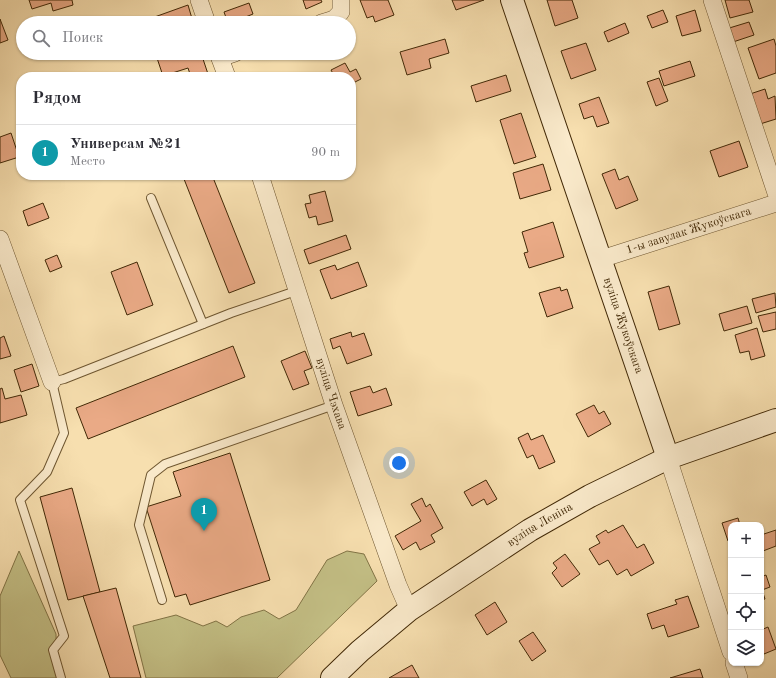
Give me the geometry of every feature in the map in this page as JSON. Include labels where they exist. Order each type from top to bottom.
[{"type":"main road","name":"вуліца Жукоўскага","points":[[512,0],[668,458]]},
{"type":"main road","name":"вуліца Леніна","points":[[333,678],[360,651],[409,610],[530,530],[590,496],[668,458],[776,420]]},
{"type":"street","points":[[199,0],[205,16]]},
{"type":"street","points":[[337,16],[341,12],[341,0]]},
{"type":"street","points":[[712,0],[776,194]]},
{"type":"street","points":[[224,60],[226,72]]},
{"type":"street","name":"вуліца Чэхава","points":[[262,180],[296,291],[334,404],[398,586],[409,610]]},
{"type":"street","name":"1-ы завулак Жукоўскага","points":[[601,259],[776,204]]},
{"type":"street","points":[[0,239],[52,382]]},
{"type":"street","name":"вуліца Жукоўскага","points":[[668,458],[728,643]]},
{"type":"street","points":[[735,666],[739,678]]},
{"type":"lane","points":[[151,198],[203,324]]},
{"type":"lane","points":[[61,678],[53,650],[64,636],[20,500],[47,472],[64,433],[52,382],[64,379],[203,324],[296,291]]},
{"type":"lane","points":[[162,600],[139,525],[151,475],[165,464],[334,404]]},
{"type":"shaded area","points":[[19,551],[56,634],[57,678],[11,678],[0,655],[0,596]]},
{"type":"shaded area","points":[[347,551],[364,554],[377,581],[277,678],[146,678],[133,626],[176,615],[203,626],[216,621],[227,627],[241,617],[264,610],[279,619],[296,610],[327,560]]},
{"type":"building","points":[[29,0],[72,0],[73,5],[53,11],[51,3],[32,9]]},
{"type":"building","points":[[303,0],[321,0],[322,2],[306,9]]},
{"type":"building","points":[[360,0],[388,0],[394,15],[375,22],[373,16],[367,18]]},
{"type":"building","points":[[452,0],[484,0],[456,10]]},
{"type":"building","points":[[547,0],[572,0],[578,18],[555,26]]},
{"type":"building","points":[[725,0],[749,0],[753,12],[730,18]]},
{"type":"building","points":[[249,3],[253,14],[248,16],[225,16],[224,12]]},
{"type":"building","points":[[188,5],[191,16],[157,16]]},
{"type":"building","points":[[663,10],[668,22],[652,28],[647,16]]},
{"type":"building","points":[[695,10],[701,31],[682,36],[676,16]]},
{"type":"building","points":[[0,19],[8,40],[0,43]]},
{"type":"building","points":[[749,22],[754,35],[730,43],[726,29]]},
{"type":"building","points":[[625,23],[629,33],[608,42],[604,32]]},
{"type":"building","points":[[445,39],[449,53],[429,59],[431,68],[407,75],[400,52]]},
{"type":"building","points":[[774,39],[776,46],[776,73],[759,79],[748,48]]},
{"type":"building","points":[[586,43],[596,70],[571,79],[561,51]]},
{"type":"building","points":[[158,60],[203,60],[207,72],[189,72],[188,68],[176,72],[162,72]]},
{"type":"building","points":[[690,61],[695,76],[664,86],[659,71]]},
{"type":"building","points":[[345,63],[350,72],[332,72],[331,70]]},
{"type":"building","points":[[356,69],[361,79],[356,82],[356,72],[350,72]]},
{"type":"building","points":[[506,75],[511,91],[476,102],[471,86]]},
{"type":"building","points":[[659,78],[668,101],[656,106],[647,82]]},
{"type":"building","points":[[765,89],[768,99],[775,96],[776,119],[760,124],[750,94]]},
{"type":"building","points":[[599,97],[609,123],[597,127],[593,116],[584,119],[579,104]]},
{"type":"building","points":[[521,113],[536,157],[514,164],[500,120]]},
{"type":"building","points":[[11,133],[16,148],[16,158],[0,163],[0,137]]},
{"type":"building","points":[[739,141],[748,167],[719,177],[710,151]]},
{"type":"building","points":[[543,164],[551,190],[520,199],[513,173]]},
{"type":"building","points":[[615,169],[619,180],[628,176],[638,200],[616,209],[602,174]]},
{"type":"building","points":[[184,180],[214,180],[255,283],[229,293]]},
{"type":"building","points":[[325,191],[333,221],[318,225],[316,216],[309,218],[305,204],[311,203],[309,195]]},
{"type":"building","points":[[43,203],[49,218],[28,226],[23,211]]},
{"type":"building","points":[[553,222],[564,257],[529,268],[524,253],[528,252],[522,232]]},
{"type":"building","points":[[346,235],[351,249],[309,264],[304,250]]},
{"type":"building","points":[[57,255],[62,267],[50,272],[45,260]]},
{"type":"building","points":[[137,262],[153,305],[127,315],[111,272]]},
{"type":"building","points":[[358,262],[367,286],[331,299],[320,270],[335,265],[337,270]]},
{"type":"building","points":[[669,286],[680,324],[659,330],[648,292]]},
{"type":"building","points":[[560,287],[561,291],[567,289],[573,308],[547,317],[539,293]]},
{"type":"building","points":[[775,293],[776,307],[756,313],[752,299]]},
{"type":"building","points":[[747,306],[752,323],[724,331],[719,314]]},
{"type":"building","points":[[776,312],[776,329],[763,332],[758,316]]},
{"type":"building","points":[[757,328],[765,356],[751,360],[749,351],[740,353],[735,335]]},
{"type":"building","points":[[351,332],[352,337],[364,333],[372,355],[347,364],[340,346],[333,349],[330,339]]},
{"type":"building","points":[[4,336],[11,356],[0,359],[0,338]]},
{"type":"building","points":[[233,346],[245,377],[88,439],[76,408]]},
{"type":"building","points":[[305,351],[312,368],[304,371],[309,384],[293,390],[281,361]]},
{"type":"building","points":[[32,364],[39,386],[21,392],[14,370]]},
{"type":"building","points":[[370,386],[373,393],[386,388],[392,405],[358,416],[350,392]]},
{"type":"building","points":[[2,388],[5,399],[21,395],[27,415],[0,423],[0,389]]},
{"type":"building","points":[[594,405],[599,414],[604,411],[611,424],[588,437],[576,414]]},
{"type":"building","points":[[528,433],[531,440],[543,435],[555,462],[539,469],[533,455],[527,458],[518,438]]},
{"type":"building","points":[[230,453],[270,580],[190,605],[186,594],[175,597],[146,507],[181,496],[173,472]]},
{"type":"building","points":[[486,480],[497,499],[487,505],[484,499],[472,506],[464,492]]},
{"type":"building","points":[[72,488],[100,592],[68,600],[40,497]]},
{"type":"building","points":[[422,498],[426,507],[430,504],[443,528],[431,535],[435,542],[420,550],[416,542],[403,550],[395,536],[421,521],[411,504]]},
{"type":"building","points":[[738,518],[739,522],[728,522],[728,541],[722,523]]},
{"type":"building","points":[[623,525],[637,548],[644,544],[654,563],[631,576],[627,569],[617,575],[608,560],[599,565],[589,549],[600,543],[596,536],[606,530],[608,533]]},
{"type":"building","points":[[776,530],[776,546],[764,551],[764,534]]},
{"type":"building","points":[[565,554],[580,574],[562,587],[552,573],[557,568],[553,563]]},
{"type":"building","points":[[766,575],[770,587],[764,589],[764,576]]},
{"type":"building","points":[[116,588],[141,678],[110,678],[83,596]]},
{"type":"building","points":[[688,596],[699,627],[668,637],[664,625],[652,629],[647,614],[677,604],[675,600]]},
{"type":"building","points":[[495,602],[507,622],[487,635],[475,615]]},
{"type":"building","points":[[768,627],[776,649],[764,654],[764,630]]},
{"type":"building","points":[[533,632],[546,651],[532,661],[519,641]]},
{"type":"building","points":[[412,665],[419,678],[389,678]]},
{"type":"building","points":[[700,669],[703,678],[670,678]]},
{"type":"place","name":"Универсам №21","points":[[204,531]]}]
